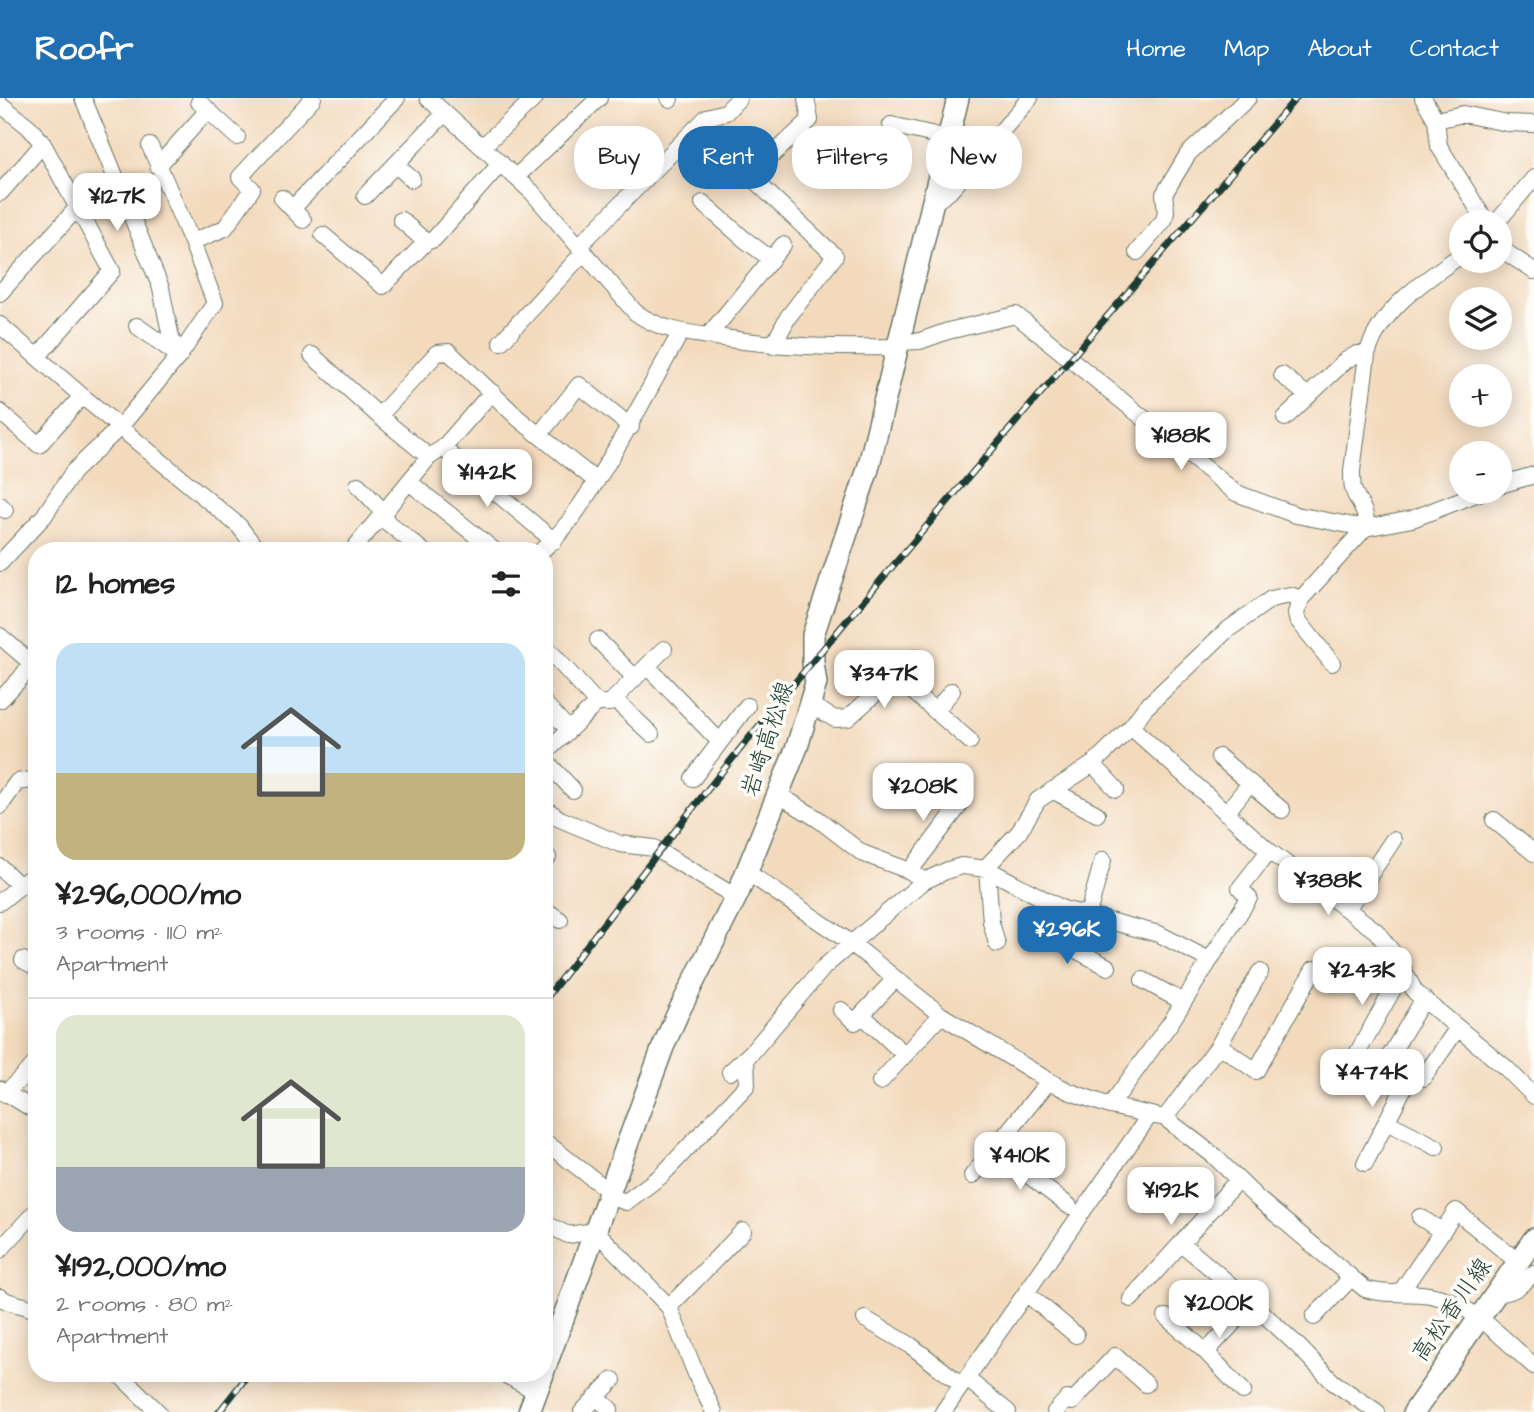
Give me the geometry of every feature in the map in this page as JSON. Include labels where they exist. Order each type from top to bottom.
[{"type":"main road","name":"岩崎高松線","points":[[951,126],[958,98]]},
{"type":"main road","name":"岩崎高松線","points":[[553,1350],[663,1047],[747,872],[779,794],[810,705],[816,682],[813,635],[868,469],[936,189]]},
{"type":"main road","name":"高松香川線","points":[[1414,1412],[1497,1292],[1526,1267],[1534,1239]]},
{"type":"street","points":[[83,98],[161,288],[171,338],[178,356]]},
{"type":"street","points":[[192,242],[225,228],[252,190],[240,177],[313,98]]},
{"type":"street","points":[[292,209],[397,98]]},
{"type":"street","points":[[428,98],[516,177],[635,312],[649,322],[681,332],[773,346],[900,345],[1016,315],[1236,493],[1296,515],[1365,528],[1412,519],[1450,504]]},
{"type":"street","points":[[483,146],[535,98]]},
{"type":"street","points":[[516,177],[599,98]]},
{"type":"street","points":[[501,342],[582,249],[707,117],[726,112],[739,98]]},
{"type":"street","points":[[773,346],[788,317],[835,256],[750,176],[810,120],[806,98]]},
{"type":"street","points":[[932,204],[949,192],[1030,98]]},
{"type":"street","points":[[1138,252],[1164,220],[1164,194],[1188,154],[1248,98]]},
{"type":"street","points":[[1423,98],[1436,120],[1439,146],[1479,210]]},
{"type":"street","points":[[0,104],[29,127],[43,144],[112,271],[38,356]]},
{"type":"street","points":[[158,166],[203,106],[237,137]]},
{"type":"street","points":[[365,196],[445,113]]},
{"type":"street","points":[[1436,120],[1463,114],[1507,123],[1534,124]]},
{"type":"street","points":[[891,125],[926,133]]},
{"type":"street","points":[[0,193],[43,144]]},
{"type":"street","points":[[0,564],[44,516],[73,472],[120,427],[178,356],[215,303],[192,242],[149,146]]},
{"type":"street","points":[[323,235],[383,286],[426,242],[433,239],[501,163]]},
{"type":"street","points":[[396,165],[412,179]]},
{"type":"street","points":[[1506,210],[1534,178]]},
{"type":"street","points":[[703,203],[771,259]]},
{"type":"street","points":[[0,293],[77,208]]},
{"type":"street","points":[[401,220],[426,242]]},
{"type":"street","points":[[708,336],[783,245]]},
{"type":"street","points":[[1512,256],[1534,271]]},
{"type":"street","points":[[1332,663],[1297,619],[1296,612],[1301,599],[1365,528],[1366,516],[1353,489],[1352,471],[1367,355],[1375,332],[1389,314],[1449,263]]},
{"type":"street","points":[[0,325],[239,526],[251,542]]},
{"type":"street","points":[[137,326],[178,356]]},
{"type":"street","points":[[552,542],[566,528],[631,427],[681,332]]},
{"type":"street","points":[[379,416],[437,353],[449,352],[540,435],[597,481]]},
{"type":"street","points":[[1285,418],[1345,361],[1357,354],[1367,355]]},
{"type":"street","points":[[312,355],[379,416],[436,452],[543,542]]},
{"type":"street","points":[[1283,375],[1308,396]]},
{"type":"street","points":[[540,435],[579,385],[631,427]]},
{"type":"street","points":[[360,542],[409,482],[492,392]]},
{"type":"street","points":[[0,412],[39,445],[82,396]]},
{"type":"street","points":[[1512,481],[1534,475]]},
{"type":"street","points":[[409,482],[484,542]]},
{"type":"street","points":[[358,485],[377,505],[388,523],[412,542]]},
{"type":"street","points":[[997,944],[991,922],[987,869],[1019,832],[1038,800],[1093,764],[1145,708],[1226,631],[1253,610],[1270,598],[1280,595],[1301,599]]},
{"type":"street","points":[[0,636],[28,657]]},
{"type":"street","points":[[598,640],[641,672],[720,742]]},
{"type":"street","points":[[553,747],[597,704],[610,703],[664,649]]},
{"type":"street","points":[[553,655],[597,704]]},
{"type":"street","points":[[810,705],[835,719],[848,718],[914,658]]},
{"type":"street","points":[[0,700],[28,670]]},
{"type":"street","points":[[895,676],[970,741]]},
{"type":"street","points":[[935,711],[952,691]]},
{"type":"street","points":[[614,699],[651,734]]},
{"type":"street","points":[[693,778],[747,706]]},
{"type":"street","points":[[553,713],[569,730]]},
{"type":"street","points":[[1130,727],[1269,851],[1348,908],[1389,945],[1415,992],[1506,1068],[1534,1096]]},
{"type":"street","points":[[1219,757],[1282,810]]},
{"type":"street","points":[[1093,764],[1116,789]]},
{"type":"street","points":[[553,767],[573,790]]},
{"type":"street","points":[[910,871],[959,806],[921,776]]},
{"type":"street","points":[[0,806],[17,782],[28,781]]},
{"type":"street","points":[[1226,813],[1250,783]]},
{"type":"street","points":[[1052,790],[1097,814]]},
{"type":"street","points":[[779,794],[818,819],[862,853],[910,871],[924,881]]},
{"type":"street","points":[[553,814],[620,844],[654,848],[736,897]]},
{"type":"street","points":[[1494,820],[1534,853]]},
{"type":"street","points":[[1348,908],[1392,840]]},
{"type":"street","points":[[1110,1106],[1183,1002],[1249,898],[1240,888],[1269,851]]},
{"type":"street","points":[[1059,942],[1085,913],[1103,860]]},
{"type":"street","points":[[730,1072],[746,1058],[824,967],[851,943],[924,881],[962,866],[987,869],[1063,909],[1159,934],[1209,961]]},
{"type":"street","points":[[0,867],[19,885]]},
{"type":"street","points":[[747,872],[851,943],[942,1015],[1049,1081],[1110,1106],[1157,1117],[1213,1155],[1238,1180],[1364,1289],[1380,1294],[1399,1293],[1438,1298],[1479,1318],[1534,1366]]},
{"type":"street","points":[[0,902],[28,878]]},
{"type":"street","points":[[553,915],[560,920]]},
{"type":"street","points":[[1044,933],[1108,967]]},
{"type":"street","points":[[1219,1045],[1256,1071],[1314,969]]},
{"type":"street","points":[[1353,1061],[1403,971]]},
{"type":"street","points":[[943,1412],[1026,1293],[1157,1117],[1219,1045],[1260,972]]},
{"type":"street","points":[[841,1010],[855,1022],[895,979]]},
{"type":"street","points":[[1143,980],[1183,1002]]},
{"type":"street","points":[[1423,1000],[1388,1059],[1423,1078],[1457,1029]]},
{"type":"street","points":[[862,1015],[905,1055]]},
{"type":"street","points":[[880,1082],[942,1015]]},
{"type":"street","points":[[553,1149],[609,1194],[626,1202],[662,1175],[747,1085],[746,1058]]},
{"type":"street","points":[[28,1070],[3,1091],[28,1106]]},
{"type":"street","points":[[1365,1163],[1412,1072]]},
{"type":"street","points":[[972,1176],[1049,1081]]},
{"type":"street","points":[[1387,1122],[1436,1147]]},
{"type":"street","points":[[994,1149],[1069,1206]]},
{"type":"street","points":[[1131,1299],[1238,1180]]},
{"type":"street","points":[[1399,1293],[1456,1211],[1526,1267]]},
{"type":"street","points":[[1420,1217],[1441,1231]]},
{"type":"street","points":[[0,1250],[28,1220]]},
{"type":"street","points":[[553,1228],[568,1235],[596,1231],[669,1307],[698,1379],[715,1412]]},
{"type":"street","points":[[669,1307],[743,1231]]},
{"type":"street","points":[[1181,1243],[1252,1303],[1333,1382],[1377,1412]]},
{"type":"street","points":[[1314,1317],[1350,1279]]},
{"type":"street","points":[[1026,1293],[1076,1335]]},
{"type":"street","points":[[0,1297],[5,1301],[28,1306]]},
{"type":"street","points":[[1206,1352],[1252,1303]]},
{"type":"street","points":[[1166,1317],[1206,1352],[1243,1391]]},
{"type":"street","points":[[865,1319],[911,1345],[1009,1412]]},
{"type":"street","points":[[1055,1412],[1067,1399],[1072,1402],[1115,1356],[1146,1384]]},
{"type":"street","points":[[582,1412],[613,1380]]},
{"type":"street","points":[[127,1382],[158,1412]]},
{"type":"street","points":[[517,1382],[537,1394]]},
{"type":"street","points":[[596,1397],[610,1409]]},
{"type":"railway","points":[[553,989],[778,703],[1296,98]]},
{"type":"railway","points":[[219,1412],[243,1382]]}]
